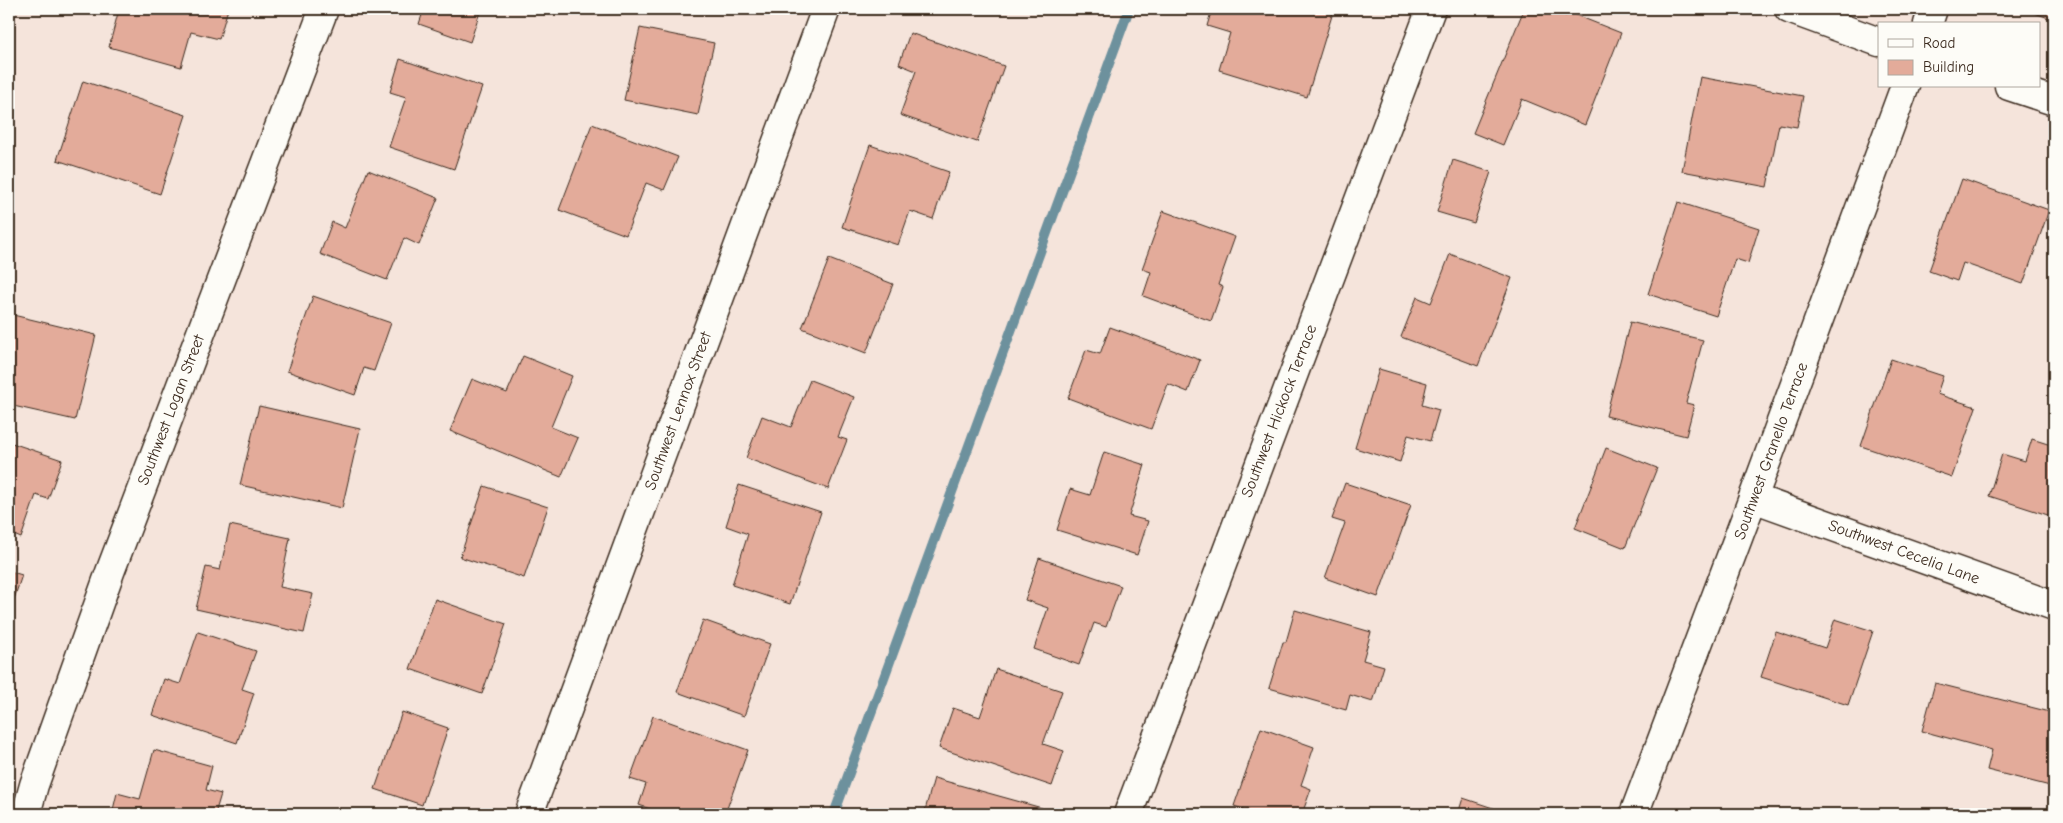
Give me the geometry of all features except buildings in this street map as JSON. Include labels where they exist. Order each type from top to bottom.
[{"type":"street","name":"Southwest Logan Street","points":[[26,814],[34,785],[110,572],[324,9]]},
{"type":"street","name":"Southwest Lennox Street","points":[[529,814],[826,9]]},
{"type":"street","name":"Southwest Hickock Terrace","points":[[1128,814],[1430,9]]},
{"type":"street","points":[[1789,9],[1878,42]]},
{"type":"street","points":[[1929,22],[1933,9]]},
{"type":"street","name":"Southwest Granello Terrace","points":[[1634,814],[1754,498],[1904,88]]},
{"type":"street","points":[[2015,88],[2054,101]]},
{"type":"street","name":"Southwest Cecelia Lane","points":[[1754,498],[2054,606]]},
{"type":"waterway","points":[[834,814],[1129,9]]}]
